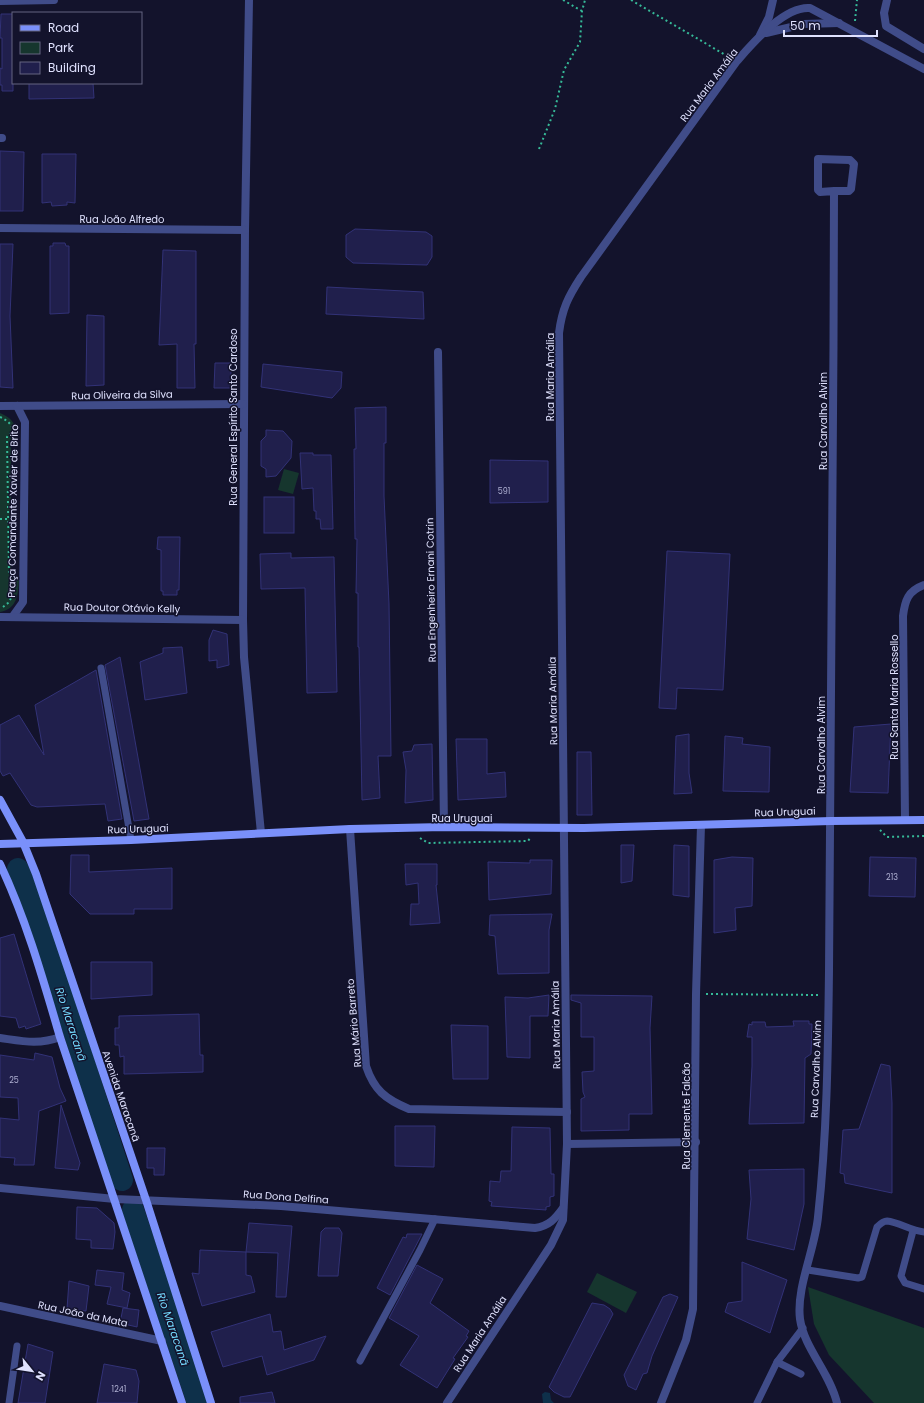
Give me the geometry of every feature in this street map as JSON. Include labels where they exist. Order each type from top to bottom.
[{"type":"main road","name":"Avenida Maracanã","points":[[0,800],[23,842],[36,874],[146,1200],[211,1403]]},
{"type":"main road","name":"Rua Uruguai","points":[[0,844],[23,842],[131,840],[350,829],[444,827],[538,829],[831,820],[924,820]]},
{"type":"main road","points":[[0,864],[15,898],[47,992],[60,1037],[117,1199],[182,1403]]},
{"type":"street","points":[[0,1],[54,0]]},
{"type":"street","name":"Rua General Espírito Santo Cardoso","points":[[249,0],[243,404],[243,620],[244,657],[261,833]]},
{"type":"street","points":[[762,35],[769,17],[773,0]]},
{"type":"street","points":[[887,0],[884,13],[886,26],[924,49]]},
{"type":"street","points":[[762,35],[775,23],[801,8],[810,8],[924,69]]},
{"type":"street","points":[[762,35],[804,24],[840,23]]},
{"type":"street","name":"Rua Maria Amália","points":[[447,1403],[551,1245],[563,1220],[567,1112],[559,333],[561,314],[567,299],[581,277],[737,61],[762,35]]},
{"type":"street","points":[[818,159],[852,161],[851,189],[849,191],[834,192],[820,192],[818,190],[818,159]]},
{"type":"street","name":"Rua Carvalho Alvim","points":[[802,1324],[800,1304],[817,1233],[827,1088],[831,820],[834,192]]},
{"type":"street","name":"Rua João Alfredo","points":[[0,228],[245,230]]},
{"type":"street","name":"Rua Engenheiro Ernani Cotrin","points":[[438,352],[444,827]]},
{"type":"street","name":"Rua Oliveira da Silva","points":[[0,406],[243,404]]},
{"type":"street","name":"Praça Comandante Xavier de Brito","points":[[13,616],[23,602],[25,422],[17,406]]},
{"type":"street","name":"Rua Santa Maria Rossello","points":[[905,820],[903,616],[904,605],[914,588],[924,585]]},
{"type":"street","name":"Rua Doutor Otávio Kelly","points":[[0,617],[243,620]]},
{"type":"street","name":"Rua Clemente Falcão","points":[[661,1403],[686,1340],[693,1309],[696,1142],[696,994],[701,825]]},
{"type":"street","name":"Rua Mário Barreto","points":[[350,829],[366,1066],[371,1081],[382,1094],[396,1104],[409,1109],[567,1112]]},
{"type":"street","points":[[0,1038],[33,1043],[47,1042],[60,1037]]},
{"type":"street","points":[[567,1144],[696,1142]]},
{"type":"street","name":"Rua Dona Delfina","points":[[0,1188],[117,1199],[281,1206],[534,1228],[545,1226],[554,1220],[563,1208]]},
{"type":"street","name":"Rua João da Mata","points":[[0,1306],[162,1341]]},
{"type":"street","points":[[802,1324],[833,1387],[837,1403]]},
{"type":"lane","points":[[101,668],[131,840]]},
{"type":"lane","points":[[360,1361],[420,1250],[435,1219]]},
{"type":"lane","points":[[808,1270],[862,1278],[877,1227],[882,1222],[887,1221],[913,1231],[924,1232]]},
{"type":"lane","points":[[913,1231],[901,1276],[905,1283],[924,1289]]},
{"type":"lane","points":[[757,1403],[778,1362],[802,1324]]},
{"type":"lane","points":[[9,1403],[17,1346]]},
{"type":"lane","points":[[778,1362],[801,1374]]},
{"type":"path","points":[[563,0],[582,11]]},
{"type":"path","points":[[539,149],[555,109],[564,70],[580,42],[582,11],[585,0]]},
{"type":"path","points":[[631,0],[737,61]]},
{"type":"path","points":[[854,31],[857,0]]},
{"type":"path","points":[[0,417],[8,422],[13,428],[14,433],[9,434],[7,437],[9,574],[15,583]]},
{"type":"path","points":[[0,518],[8,519]]},
{"type":"path","points":[[0,609],[8,603],[14,589]]},
{"type":"path","points":[[868,820],[887,837],[924,836]]},
{"type":"path","points":[[405,828],[428,843],[528,841],[538,829]]},
{"type":"path","points":[[696,994],[828,995]]},
{"type":"green space","points":[[0,413],[12,421],[16,428],[18,437],[18,442],[11,437],[11,572],[19,579],[14,604],[10,608],[0,612]]},
{"type":"green space","points":[[284,469],[299,473],[293,494],[278,490]]},
{"type":"green space","points":[[597,1273],[637,1292],[626,1313],[587,1292]]},
{"type":"green space","points":[[808,1287],[924,1328],[924,1403],[874,1403],[829,1355],[814,1324]]},
{"type":"water","points":[[545,1392],[550,1393],[551,1400],[554,1403],[543,1403],[542,1394]]},
{"type":"building","points":[[1,14],[12,14],[13,91],[2,91],[2,85],[0,85],[0,68],[2,69],[2,38],[0,38]]},
{"type":"building","points":[[29,84],[93,84],[94,98],[29,99]]},
{"type":"building","points":[[0,151],[24,152],[23,211],[0,211]]},
{"type":"building","points":[[42,154],[76,154],[75,203],[67,202],[67,205],[52,206],[51,202],[42,203]]},
{"type":"building","points":[[355,229],[426,232],[432,236],[432,257],[427,265],[353,263],[346,257],[346,235]]},
{"type":"building","points":[[53,243],[65,243],[66,246],[69,246],[69,313],[50,314],[50,246],[53,246]]},
{"type":"building","points":[[0,244],[13,244],[10,316],[13,388],[0,387]]},
{"type":"building","points":[[163,250],[196,251],[196,344],[194,344],[195,388],[177,388],[177,344],[159,345]]},
{"type":"building","points":[[327,287],[423,292],[424,319],[326,314]]},
{"type":"building","points":[[87,315],[104,316],[104,385],[86,386]]},
{"type":"building","points":[[215,363],[231,363],[231,388],[214,388]]},
{"type":"building","points":[[263,364],[342,372],[341,388],[332,398],[261,387]]},
{"type":"building","points":[[386,407],[384,496],[389,604],[391,756],[378,756],[380,798],[362,800],[358,593],[356,593],[357,539],[355,539],[355,408]]},
{"type":"building","points":[[266,430],[283,431],[292,441],[291,458],[276,476],[266,477],[266,469],[261,466],[261,441],[266,436]]},
{"type":"building","points":[[300,453],[331,455],[333,529],[321,529],[320,519],[316,519],[316,511],[314,511],[313,488],[302,489]]},
{"type":"building","points":[[490,460],[548,461],[548,502],[490,503]]},
{"type":"building","points":[[264,497],[294,497],[294,533],[264,533]]},
{"type":"building","points":[[158,537],[180,537],[179,590],[177,590],[177,595],[163,595],[163,591],[161,591],[161,550],[157,549]]},
{"type":"building","points":[[667,551],[730,554],[723,690],[677,688],[676,709],[659,708]]},
{"type":"building","points":[[291,553],[291,558],[334,557],[337,692],[307,693],[305,588],[261,589],[260,554]]},
{"type":"building","points":[[213,630],[227,634],[229,665],[217,668],[217,660],[209,661],[209,640]]},
{"type":"building","points":[[182,647],[187,693],[145,700],[140,662],[163,653],[163,648]]},
{"type":"building","points":[[120,657],[149,819],[134,821],[105,665]]},
{"type":"building","points":[[96,670],[122,819],[108,821],[105,804],[37,807],[31,805],[10,773],[3,776],[0,771],[0,725],[19,715],[44,755],[35,705]]},
{"type":"building","points":[[891,724],[888,793],[850,792],[854,727]]},
{"type":"building","points":[[689,734],[689,773],[692,793],[674,794],[676,736]]},
{"type":"building","points":[[725,736],[743,738],[742,744],[770,747],[769,792],[723,791]]},
{"type":"building","points":[[456,739],[487,739],[487,774],[505,772],[506,797],[458,800]]},
{"type":"building","points":[[432,744],[433,800],[405,803],[406,770],[403,752],[412,751],[414,745]]},
{"type":"building","points":[[577,752],[591,752],[592,815],[577,815]]},
{"type":"building","points":[[621,845],[634,845],[632,881],[621,883]]},
{"type":"building","points":[[674,845],[689,846],[689,897],[673,895]]},
{"type":"building","points":[[71,855],[89,855],[89,872],[172,868],[172,909],[134,909],[134,914],[90,914],[70,894]]},
{"type":"building","points":[[732,857],[753,858],[752,906],[735,908],[736,930],[714,933],[714,860]]},
{"type":"building","points":[[870,857],[916,858],[915,897],[869,896]]},
{"type":"building","points":[[530,860],[552,860],[551,894],[489,900],[488,862],[530,863]]},
{"type":"building","points":[[405,864],[437,864],[436,885],[440,923],[410,925],[411,904],[419,904],[418,883],[406,885]]},
{"type":"building","points":[[552,914],[549,930],[549,973],[498,974],[495,936],[489,935],[490,915]]},
{"type":"building","points":[[14,934],[41,1024],[26,1029],[25,1026],[19,1028],[16,1018],[0,1016],[0,938]]},
{"type":"building","points":[[91,962],[152,962],[152,995],[91,999]]},
{"type":"building","points":[[549,995],[548,1016],[530,1016],[530,1058],[507,1057],[505,997],[528,998]]},
{"type":"building","points":[[571,995],[652,996],[650,1028],[652,1114],[629,1114],[629,1130],[581,1131],[581,1099],[585,1097],[583,1092],[582,1072],[594,1071],[594,1037],[581,1037],[581,1003],[571,1000]]},
{"type":"building","points":[[199,1014],[200,1055],[203,1055],[203,1072],[124,1074],[124,1056],[120,1057],[119,1045],[115,1045],[115,1028],[119,1028],[119,1016]]},
{"type":"building","points":[[793,1021],[809,1021],[809,1024],[812,1024],[811,1054],[805,1058],[804,1123],[749,1124],[752,1037],[747,1037],[749,1024],[752,1025],[752,1022],[765,1022],[766,1027],[794,1026]]},
{"type":"building","points":[[451,1025],[488,1026],[488,1079],[453,1079]]},
{"type":"building","points":[[35,1053],[52,1057],[60,1088],[66,1101],[39,1111],[34,1165],[14,1165],[15,1158],[0,1157],[0,1118],[19,1120],[18,1098],[0,1097],[0,1055],[34,1060]]},
{"type":"building","points":[[881,1064],[890,1066],[892,1103],[892,1193],[845,1183],[844,1174],[840,1173],[843,1130],[859,1129]]},
{"type":"building","points":[[61,1105],[80,1163],[78,1170],[55,1168]]},
{"type":"building","points":[[395,1126],[435,1126],[434,1167],[395,1166]]},
{"type":"building","points":[[512,1127],[550,1128],[551,1174],[554,1174],[554,1196],[550,1197],[550,1206],[546,1207],[546,1210],[491,1206],[492,1202],[489,1201],[490,1181],[500,1182],[501,1171],[511,1171]]},
{"type":"building","points":[[147,1148],[165,1148],[164,1175],[154,1175],[154,1168],[147,1168]]},
{"type":"building","points":[[804,1169],[804,1204],[794,1250],[747,1239],[751,1199],[749,1170]]},
{"type":"building","points":[[77,1207],[97,1208],[114,1223],[115,1232],[113,1249],[91,1248],[91,1240],[76,1239]]},
{"type":"building","points":[[249,1223],[292,1226],[286,1297],[276,1297],[278,1253],[246,1252]]},
{"type":"building","points":[[325,1228],[339,1228],[342,1233],[338,1276],[318,1276],[321,1232]]},
{"type":"building","points":[[407,1234],[422,1234],[390,1295],[377,1288],[403,1237],[406,1238]]},
{"type":"building","points":[[200,1250],[246,1252],[246,1275],[251,1276],[255,1292],[202,1306],[192,1273],[199,1274]]},
{"type":"building","points":[[742,1262],[787,1280],[770,1333],[725,1312],[728,1303],[742,1301]]},
{"type":"building","points":[[417,1265],[443,1279],[430,1303],[469,1331],[466,1336],[468,1337],[453,1358],[455,1359],[437,1388],[400,1365],[419,1336],[389,1318]]},
{"type":"building","points":[[97,1270],[124,1273],[122,1290],[130,1293],[127,1308],[107,1304],[111,1287],[95,1285]]},
{"type":"building","points":[[69,1281],[89,1286],[86,1311],[67,1309]]},
{"type":"building","points":[[670,1294],[678,1297],[652,1356],[647,1373],[643,1374],[636,1390],[628,1386],[624,1375],[663,1297]]},
{"type":"building","points":[[592,1303],[604,1305],[610,1309],[613,1314],[570,1397],[564,1397],[554,1392],[549,1387]]},
{"type":"building","points":[[123,1308],[139,1310],[137,1327],[120,1323]]},
{"type":"building","points":[[270,1314],[273,1332],[281,1331],[284,1350],[326,1336],[314,1360],[267,1375],[262,1356],[223,1367],[211,1332]]},
{"type":"building","points":[[28,1344],[53,1352],[45,1403],[18,1403]]},
{"type":"building","points":[[104,1364],[136,1370],[139,1381],[137,1403],[97,1403]]},
{"type":"building","points":[[272,1392],[275,1403],[240,1403],[240,1397]]},
{"type":"waterway","name":"Rio Maracanã","points":[[18,869],[36,914],[122,1180]]},
{"type":"waterway","name":"Rio Maracanã","points":[[133,1210],[198,1403]]}]
